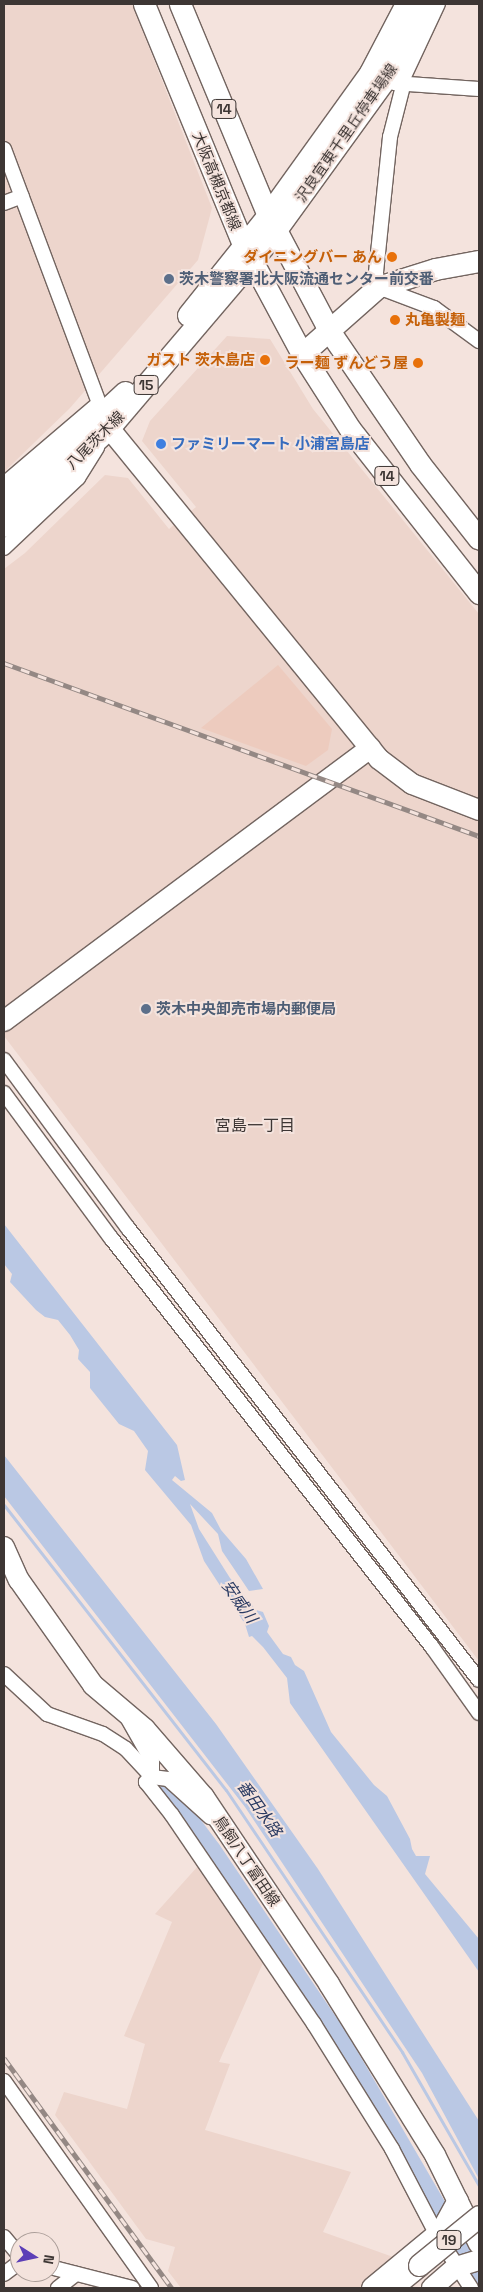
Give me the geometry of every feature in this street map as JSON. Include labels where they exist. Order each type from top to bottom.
[{"type":"main road","name":"大阪高槻京都線","points":[[144,4],[247,253],[302,354],[350,429],[479,593]]},
{"type":"main road","name":"14","points":[[180,4],[272,224],[330,332],[420,464],[479,539]]},
{"type":"main road","name":"沢良宜東千里丘停車場線","points":[[390,81],[406,4]]},
{"type":"main road","name":"沢良宜東千里丘停車場線","points":[[272,224],[390,81],[424,4]]},
{"type":"main road","name":"八尾茨木線","points":[[4,504],[137,381],[272,224]]},
{"type":"main road","name":"八尾茨木線","points":[[4,526],[109,428],[247,253]]},
{"type":"main road","points":[[302,354],[330,332],[378,287],[435,269],[479,261]]},
{"type":"main road","points":[[99,404],[137,381]]},
{"type":"main road","points":[[46,466],[76,424]]},
{"type":"main road","points":[[109,428],[370,748],[389,768],[412,784],[479,810]]},
{"type":"main road","points":[[4,1021],[370,748]]},
{"type":"main road","name":"鳥飼八丁富田線","points":[[4,1547],[18,1580],[93,1685],[145,1728],[204,1797],[329,1984],[436,2156],[456,2203],[479,2244]]},
{"type":"main road","points":[[425,2275],[439,2233],[456,2203]]},
{"type":"main road","name":"19","points":[[425,2275],[479,2216]]},
{"type":"main road","name":"19","points":[[391,2288],[425,2275],[479,2234]]},
{"type":"main road","points":[[372,2288],[466,2264]]},
{"type":"street","points":[[438,4],[390,81],[390,137],[376,273],[378,287],[428,305],[479,341]]},
{"type":"street","points":[[390,81],[479,89]]},
{"type":"street","points":[[4,148],[99,404],[4,484]]},
{"type":"street","points":[[4,203],[22,196]]},
{"type":"street","points":[[4,548],[78,478],[109,428]]},
{"type":"street","points":[[4,1060],[128,1228],[479,1680]]},
{"type":"street","points":[[4,1093],[117,1245],[432,1647],[479,1713]]},
{"type":"street","points":[[4,1674],[47,1714],[103,1734],[126,1749],[152,1777],[168,1780],[226,1830]]},
{"type":"street","points":[[122,1710],[152,1761],[152,1777]]},
{"type":"street","points":[[152,1777],[146,1782],[283,1978],[392,2149],[439,2233],[466,2264],[471,2288]]},
{"type":"street","points":[[4,2081],[151,2288]]},
{"type":"street","points":[[60,2270],[132,2288]]},
{"type":"street","points":[[58,2288],[76,2274]]},
{"type":"shaded area","points":[[4,4],[132,4],[212,208],[198,260],[70,408],[4,472]]},
{"type":"shaded area","points":[[227,336],[270,339],[313,409],[479,614],[479,1661],[4,1036],[4,569],[25,553],[105,475],[128,478],[169,529],[196,507],[142,441],[150,421]]},
{"type":"shaded area","points":[[278,665],[332,729],[328,750],[306,766],[201,728]]},
{"type":"shaded area","points":[[198,1866],[263,1963],[219,2062],[230,2064],[205,2130],[351,2172],[323,2232],[396,2258],[362,2288],[181,2288],[168,2271],[175,2247],[146,2239],[55,2115],[64,2092],[127,2109],[145,2044],[124,2036],[172,1922],[155,1914]]},
{"type":"water","name":"安威川","points":[[4,1224],[177,1445],[185,1480],[181,1481],[175,1476],[172,1480],[212,1513],[221,1530],[246,1559],[263,1589],[249,1591],[222,1551],[218,1534],[190,1504],[199,1529],[230,1578],[256,1610],[263,1612],[269,1626],[267,1632],[283,1654],[291,1657],[295,1665],[304,1671],[331,1732],[374,1785],[387,1796],[410,1839],[416,1856],[430,1856],[425,1874],[479,1939],[479,1972],[290,1703],[287,1678],[263,1647],[252,1636],[249,1637],[245,1624],[204,1561],[191,1525],[145,1470],[148,1451],[134,1431],[119,1424],[90,1388],[90,1372],[78,1359],[79,1350],[70,1335],[58,1320],[45,1317],[36,1310],[10,1282],[12,1274],[4,1264]]},
{"type":"water","name":"番田水路","points":[[4,1455],[216,1724],[318,1869],[479,2121],[479,2179],[422,2073],[245,1807],[4,1496]]},
{"type":"waterway","name":"番田水路","points":[[4,1505],[226,1790],[402,2052],[479,2186]]},
{"type":"waterway","points":[[162,1785],[211,1850],[337,2036],[479,2280]]},
{"type":"railway","points":[[4,663],[479,836]]},
{"type":"railway","points":[[4,2058],[172,2288]]},
{"type":"place","name":"ダイニングバー あん","points":[[392,257]]},
{"type":"place","name":"茨木警察署北大阪流通センター前交番","points":[[169,279]]},
{"type":"place","name":"丸亀製麺","points":[[395,320]]},
{"type":"place","name":"ガスト 茨木島店","points":[[265,360]]},
{"type":"place","name":"ラー麺 ずんどう屋","points":[[418,363]]},
{"type":"place","name":"ファミリーマート 小浦宮島店","points":[[161,444]]},
{"type":"place","name":"茨木中央卸売市場内郵便局","points":[[146,1009]]},
{"type":"district","name":"宮島一丁目","points":[[255,1126]]}]
